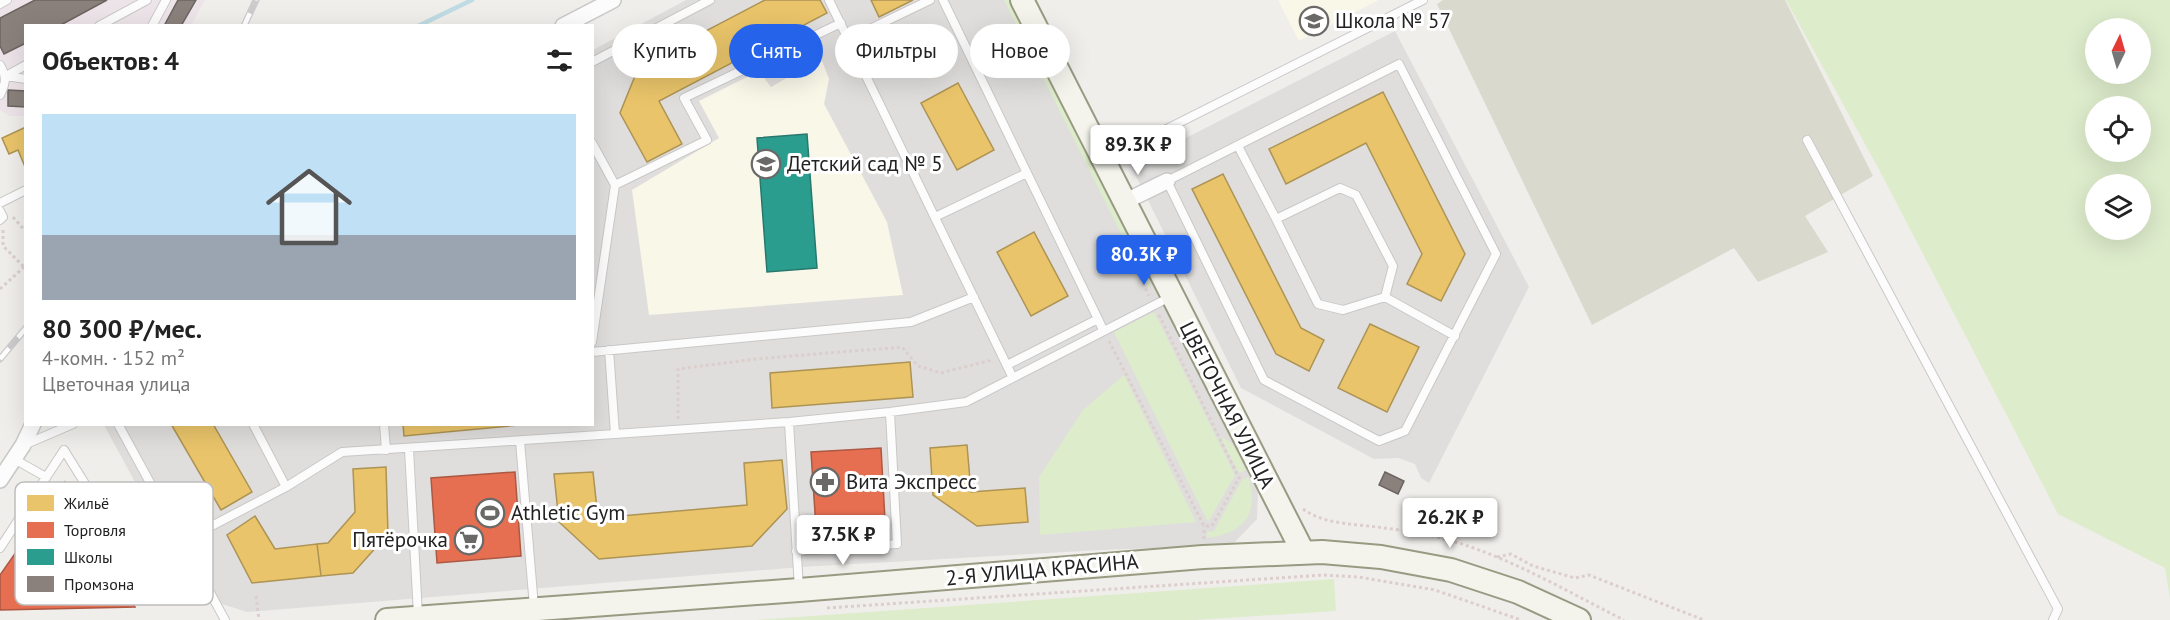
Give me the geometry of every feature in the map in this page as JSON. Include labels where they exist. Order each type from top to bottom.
[{"type":"main road","name":"ЦВЕТОЧНАЯ УЛИЦА","points":[[1022,0],[1124,201],[1163,300],[1259,468],[1303,552]]},
{"type":"main road","name":"2-Я УЛИЦА КРАСИНА","points":[[387,620],[799,590],[1203,557],[1303,552],[1340,552],[1381,556],[1451,570],[1518,592],[1579,620]]},
{"type":"street","points":[[567,24],[612,0]]},
{"type":"street","points":[[1124,201],[1167,181]]},
{"type":"street","points":[[0,480],[23,446],[32,426]]},
{"type":"lane","points":[[0,4],[7,0]]},
{"type":"lane","points":[[103,24],[147,0]]},
{"type":"lane","points":[[153,24],[166,0]]},
{"type":"lane","points":[[594,61],[710,0]]},
{"type":"lane","points":[[615,185],[707,140],[684,98],[841,23],[830,0]]},
{"type":"lane","points":[[880,24],[930,0]]},
{"type":"lane","points":[[943,0],[1103,330]]},
{"type":"lane","points":[[1103,160],[1422,0]]},
{"type":"lane","points":[[1399,64],[1496,254],[1404,431],[1379,441],[1264,380],[1167,181],[1399,64]]},
{"type":"lane","points":[[0,65],[6,76],[0,95]]},
{"type":"lane","points":[[6,76],[24,66]]},
{"type":"lane","points":[[6,76],[24,79]]},
{"type":"lane","points":[[868,78],[1012,376]]},
{"type":"lane","points":[[1807,140],[2058,609],[2053,620]]},
{"type":"lane","points":[[1238,146],[1318,304],[1343,310],[1385,297],[1455,336]]},
{"type":"lane","points":[[594,147],[615,185],[594,328]]},
{"type":"lane","points":[[935,217],[1026,173]]},
{"type":"lane","points":[[1276,219],[1340,189],[1356,195],[1394,266],[1385,297]]},
{"type":"lane","points":[[0,203],[24,191]]},
{"type":"lane","points":[[594,352],[911,322],[974,297]]},
{"type":"lane","points":[[213,525],[286,487],[342,452],[789,422],[966,402],[1012,376],[1163,300]]},
{"type":"lane","points":[[1005,361],[1098,319]]},
{"type":"lane","points":[[609,350],[615,434]]},
{"type":"lane","points":[[796,551],[897,544],[890,412]]},
{"type":"lane","points":[[789,422],[799,590]]},
{"type":"lane","points":[[23,446],[68,426]]},
{"type":"lane","points":[[119,426],[150,482]]},
{"type":"lane","points":[[254,426],[286,487]]},
{"type":"lane","points":[[384,426],[386,450]]},
{"type":"lane","points":[[520,441],[534,609]]},
{"type":"lane","points":[[409,449],[418,618]]},
{"type":"lane","points":[[43,482],[64,450],[84,482]]},
{"type":"lane","points":[[14,459],[46,477]]},
{"type":"lane","points":[[0,548],[15,525]]},
{"type":"lane","points":[[213,597],[225,620]]},
{"type":"path","points":[[1,216],[3,246],[24,267]]},
{"type":"path","points":[[1133,262],[1163,300],[1239,478]]},
{"type":"path","points":[[0,289],[24,269]]},
{"type":"path","points":[[1103,330],[1204,526],[1212,526],[1239,478],[1259,468]]},
{"type":"path","points":[[678,430],[678,369],[756,359],[902,347],[918,366],[941,373],[1005,361]]},
{"type":"path","points":[[1299,507],[1311,516],[1326,520],[1422,534],[1472,547],[1517,566],[1624,620]]},
{"type":"path","points":[[1495,557],[1511,554],[1533,566],[1575,578],[1589,575],[1704,620]]},
{"type":"path","points":[[821,609],[1323,575],[1358,577],[1435,590],[1521,620]]},
{"type":"path","points":[[256,596],[259,620]]},
{"type":"shaded area","points":[[0,0],[205,0],[192,24],[24,24],[24,116],[10,116],[0,110]]},
{"type":"shaded area","points":[[686,0],[1007,0],[1019,24],[970,24],[970,78],[1047,78],[1258,491],[1257,519],[1232,545],[802,567],[247,612],[213,601],[213,482],[135,482],[105,426],[594,426],[594,49],[612,40],[612,78],[717,78],[717,24],[641,24]]},
{"type":"shaded area","name":"Школа № 57","points":[[1278,0],[1379,0],[1299,41]]},
{"type":"shaded area","points":[[1443,0],[1785,0],[1873,176],[1805,216],[1828,252],[1758,282],[1734,248],[1592,325],[1437,4]]},
{"type":"shaded area","points":[[1395,31],[1529,287],[1429,483],[1421,478],[1415,464],[1398,458],[1374,459],[1241,388],[1131,166]]},
{"type":"shaded area","name":"Детский сад № 5","points":[[823,63],[829,79],[824,104],[887,222],[903,295],[649,315],[632,190],[719,138],[699,101],[745,78],[764,78],[771,87],[787,78],[823,78]]},
{"type":"green space","points":[[1004,0],[1011,0],[1023,24],[1016,24]]},
{"type":"green space","points":[[1786,0],[2170,0],[2170,599],[2165,568],[2058,514],[1883,177]]},
{"type":"green space","points":[[1043,78],[1050,78],[1150,276],[1149,289]]},
{"type":"green space","points":[[1154,312],[1235,475],[1208,522],[1114,332]]},
{"type":"green space","points":[[1124,375],[1196,522],[1040,535],[1039,477],[1083,410]]},
{"type":"green space","points":[[1220,437],[1233,446],[1246,470],[1239,473]]},
{"type":"green space","points":[[1248,477],[1252,501],[1246,520],[1231,532],[1207,538],[1207,532],[1214,531],[1242,480]]},
{"type":"green space","points":[[1334,579],[1336,611],[1195,620],[755,620]]},
{"type":"building: Жильё","points":[[765,0],[820,0],[827,13],[806,24],[729,24],[729,64],[717,71],[717,25]]},
{"type":"building: Жильё","points":[[871,0],[913,0],[879,17]]},
{"type":"building: Жильё","points":[[634,78],[703,78],[659,101],[682,144],[647,162],[620,113]]},
{"type":"building: Жильё","points":[[958,83],[994,150],[957,170],[921,103]]},
{"type":"building: Жильё","points":[[1383,92],[1465,254],[1441,301],[1407,284],[1422,254],[1366,143],[1286,184],[1269,149]]},
{"type":"building: Жильё","points":[[24,128],[24,165],[18,150],[9,154],[2,138]]},
{"type":"building: Жильё","points":[[1223,174],[1301,328],[1324,340],[1309,371],[1276,354],[1192,189]]},
{"type":"building: Жильё","points":[[1034,232],[1068,296],[1031,316],[997,252]]},
{"type":"building: Жильё","points":[[1370,324],[1419,347],[1387,412],[1338,388]]},
{"type":"building: Жильё","points":[[910,362],[913,397],[772,408],[770,373]]},
{"type":"building: Жильё","points":[[172,426],[214,426],[252,492],[221,510],[213,496],[213,482],[205,482]]},
{"type":"building: Жильё","points":[[403,426],[509,426],[404,436]]},
{"type":"building: Жильё","points":[[967,445],[971,492],[1025,488],[1028,522],[977,526],[933,495],[930,448]]},
{"type":"building: Жильё","points":[[782,460],[787,509],[752,546],[599,559],[559,522],[554,474],[593,472],[598,518],[747,505],[744,463]]},
{"type":"building: Жильё","points":[[386,467],[388,534],[353,573],[321,576],[317,544],[328,543],[355,512],[353,469]]},
{"type":"building: Жильё","points":[[255,516],[275,549],[317,544],[321,576],[252,583],[227,535]]},
{"type":"building: Торговля","points":[[881,448],[886,538],[817,543],[811,452]]},
{"type":"building: Торговля","points":[[515,472],[521,556],[437,563],[431,478]]},
{"type":"building: Торговля","points":[[15,554],[15,605],[134,605],[135,607],[0,610],[0,575]]},
{"type":"building: Школы","points":[[807,134],[817,268],[767,272],[757,138]]},
{"type":"building: Промзона","points":[[35,0],[107,0],[63,24],[24,24],[24,44],[4,54],[0,46],[0,18]]},
{"type":"building: Промзона","points":[[178,0],[196,0],[182,24],[165,24]]},
{"type":"building: Промзона","points":[[8,90],[24,91],[24,107],[8,106]]},
{"type":"building: Промзона","points":[[1385,472],[1404,481],[1398,494],[1379,485]]},
{"type":"waterway","points":[[422,24],[472,0]]},
{"type":"railway","points":[[245,24],[256,0]]},
{"type":"railway","points":[[0,359],[24,330]]},
{"type":"place","name":"Школа № 57","points":[[1314,21]]},
{"type":"place","name":"Детский сад № 5","points":[[766,164]]},
{"type":"place","name":"Вита Экспресс","points":[[825,482]]},
{"type":"place","name":"Athletic Gym","points":[[490,513]]},
{"type":"place","name":"Пятёрочка","points":[[469,540]]}]
